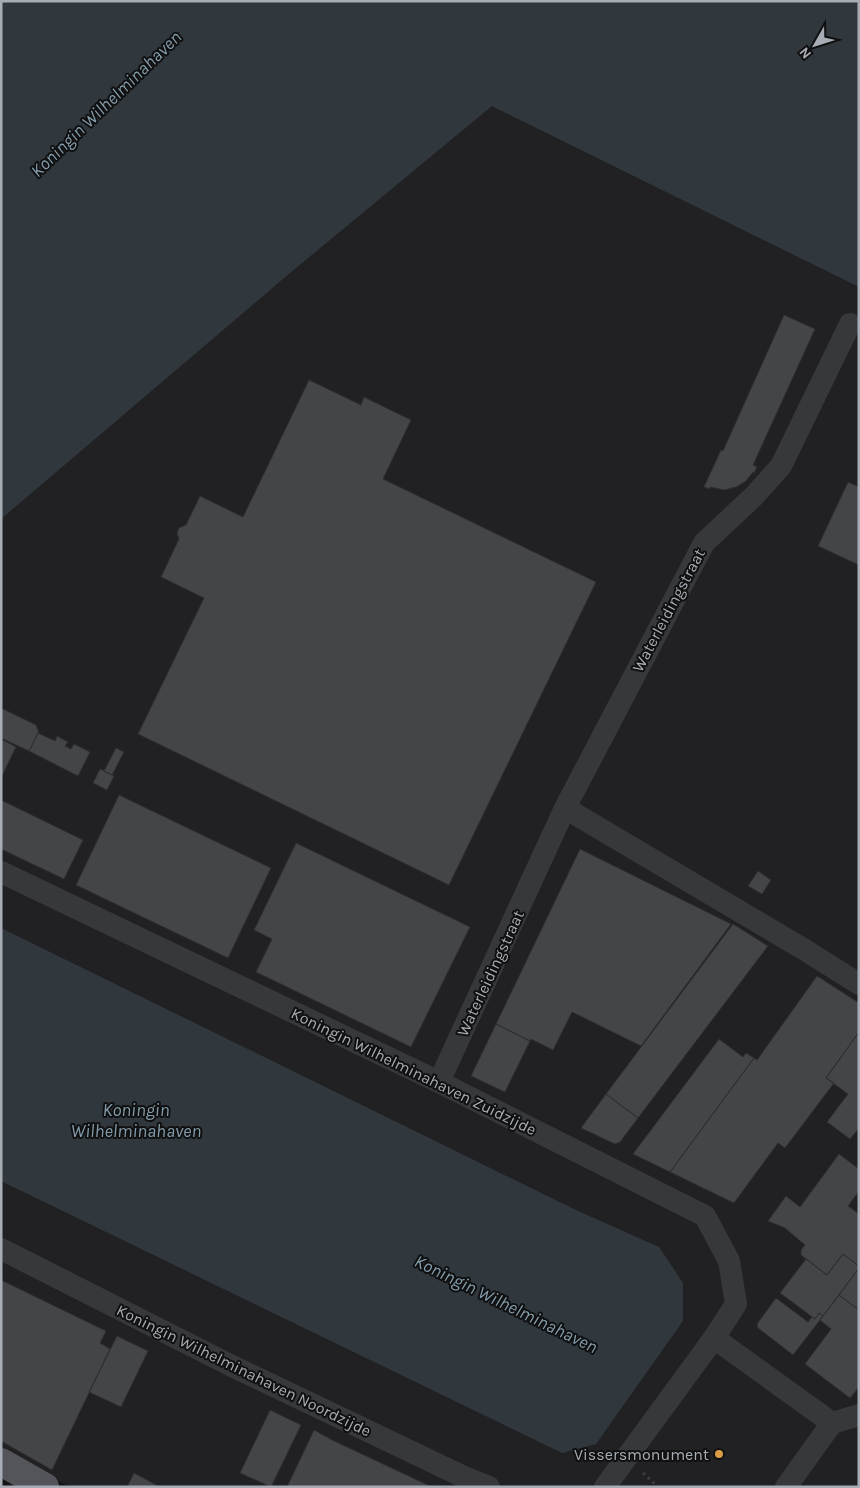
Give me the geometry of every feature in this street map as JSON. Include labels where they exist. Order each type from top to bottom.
[{"type":"main road","points":[[1,1462],[45,1487]]},
{"type":"street","name":"Waterleidingstraat","points":[[439,1082],[565,808],[704,543],[753,497],[781,466],[850,324]]},
{"type":"street","points":[[565,808],[859,984]]},
{"type":"street","name":"Koningin Wilhelminahaven Zuidzijde","points":[[1,872],[439,1082],[705,1216],[729,1261],[736,1304],[714,1338]]},
{"type":"street","name":"Koningin Wilhelminahaven Noordzijde","points":[[1,1249],[462,1482],[489,1487]]},
{"type":"street","points":[[605,1487],[714,1338],[832,1424]]},
{"type":"street","points":[[786,1487],[832,1424],[859,1415]]},
{"type":"shaded area","points":[[1,1],[428,1],[859,229],[859,1487],[70,1487],[1,1452]]},
{"type":"water","name":"Koningin Wilhelminahaven","points":[[1,1],[859,1],[859,287],[492,106],[290,273],[1,519]]},
{"type":"water","name":"Koningin Wilhelminahaven","points":[[1,928],[578,1211],[659,1247],[683,1283],[683,1321],[596,1444],[562,1453],[1,1181]]},
{"type":"building","points":[[784,315],[815,329],[753,465],[757,467],[746,481],[736,487],[724,490],[704,487],[721,450],[723,451]]},
{"type":"building","points":[[309,380],[361,405],[364,397],[411,420],[383,479],[596,582],[449,885],[138,734],[204,598],[161,577],[179,539],[177,533],[179,528],[186,525],[200,496],[243,517]]},
{"type":"building","points":[[848,482],[859,487],[859,565],[818,546]]},
{"type":"building","points":[[1,708],[36,725],[39,733],[29,751],[1,738]]},
{"type":"building","points":[[38,733],[55,741],[57,736],[68,742],[65,746],[71,749],[74,744],[90,752],[78,776],[29,751]]},
{"type":"building","points":[[1,739],[16,747],[1,778]]},
{"type":"building","points":[[116,748],[124,752],[112,775],[104,771]]},
{"type":"building","points":[[100,769],[114,776],[107,790],[93,783]]},
{"type":"building","points":[[119,795],[271,868],[228,958],[76,885]]},
{"type":"building","points":[[1,800],[83,840],[64,879],[1,849]]},
{"type":"building","points":[[296,843],[470,927],[411,1047],[256,972],[272,939],[254,930]]},
{"type":"building","points":[[580,849],[731,924],[641,1046],[572,1012],[553,1050],[496,1024]]},
{"type":"building","points":[[758,871],[771,880],[762,894],[748,886]]},
{"type":"building","points":[[733,924],[768,946],[638,1118],[606,1094]]},
{"type":"building","points":[[817,976],[859,1003],[859,1032],[826,1078],[834,1083],[785,1148],[778,1143],[734,1203],[670,1172],[754,1058],[757,1060]]},
{"type":"building","points":[[496,1024],[530,1041],[505,1092],[471,1076]]},
{"type":"building","points":[[859,1032],[859,1128],[850,1139],[827,1122],[848,1094],[826,1078]]},
{"type":"building","points":[[719,1039],[743,1057],[746,1053],[754,1058],[670,1172],[633,1154]]},
{"type":"building","points":[[606,1094],[638,1118],[620,1142],[615,1144],[581,1128]]},
{"type":"building","points":[[839,1154],[859,1169],[859,1191],[848,1206],[859,1214],[859,1266],[843,1254],[827,1275],[801,1255],[801,1250],[805,1245],[785,1228],[768,1221],[786,1196],[800,1207]]},
{"type":"building","points":[[843,1254],[859,1266],[859,1268],[823,1316],[819,1313],[815,1319],[780,1293],[806,1259],[827,1275]]},
{"type":"building","points":[[859,1268],[859,1310],[839,1295]]},
{"type":"building","points":[[1,1280],[106,1331],[100,1343],[110,1349],[52,1470],[1,1441]]},
{"type":"building","points":[[839,1295],[859,1310],[859,1387],[850,1398],[805,1364],[831,1329],[820,1320]]},
{"type":"building","points":[[776,1298],[808,1322],[812,1317],[815,1319],[819,1313],[823,1316],[793,1355],[758,1328],[757,1324]]},
{"type":"building","points":[[117,1336],[148,1351],[121,1407],[89,1392]]},
{"type":"building","points":[[270,1410],[301,1425],[271,1487],[240,1473]]},
{"type":"building","points":[[314,1430],[332,1440],[432,1487],[287,1487]]},
{"type":"building","points":[[134,1473],[160,1487],[127,1487]]},
{"type":"place","name":"Vissersmonument","points":[[719,1454]]}]
